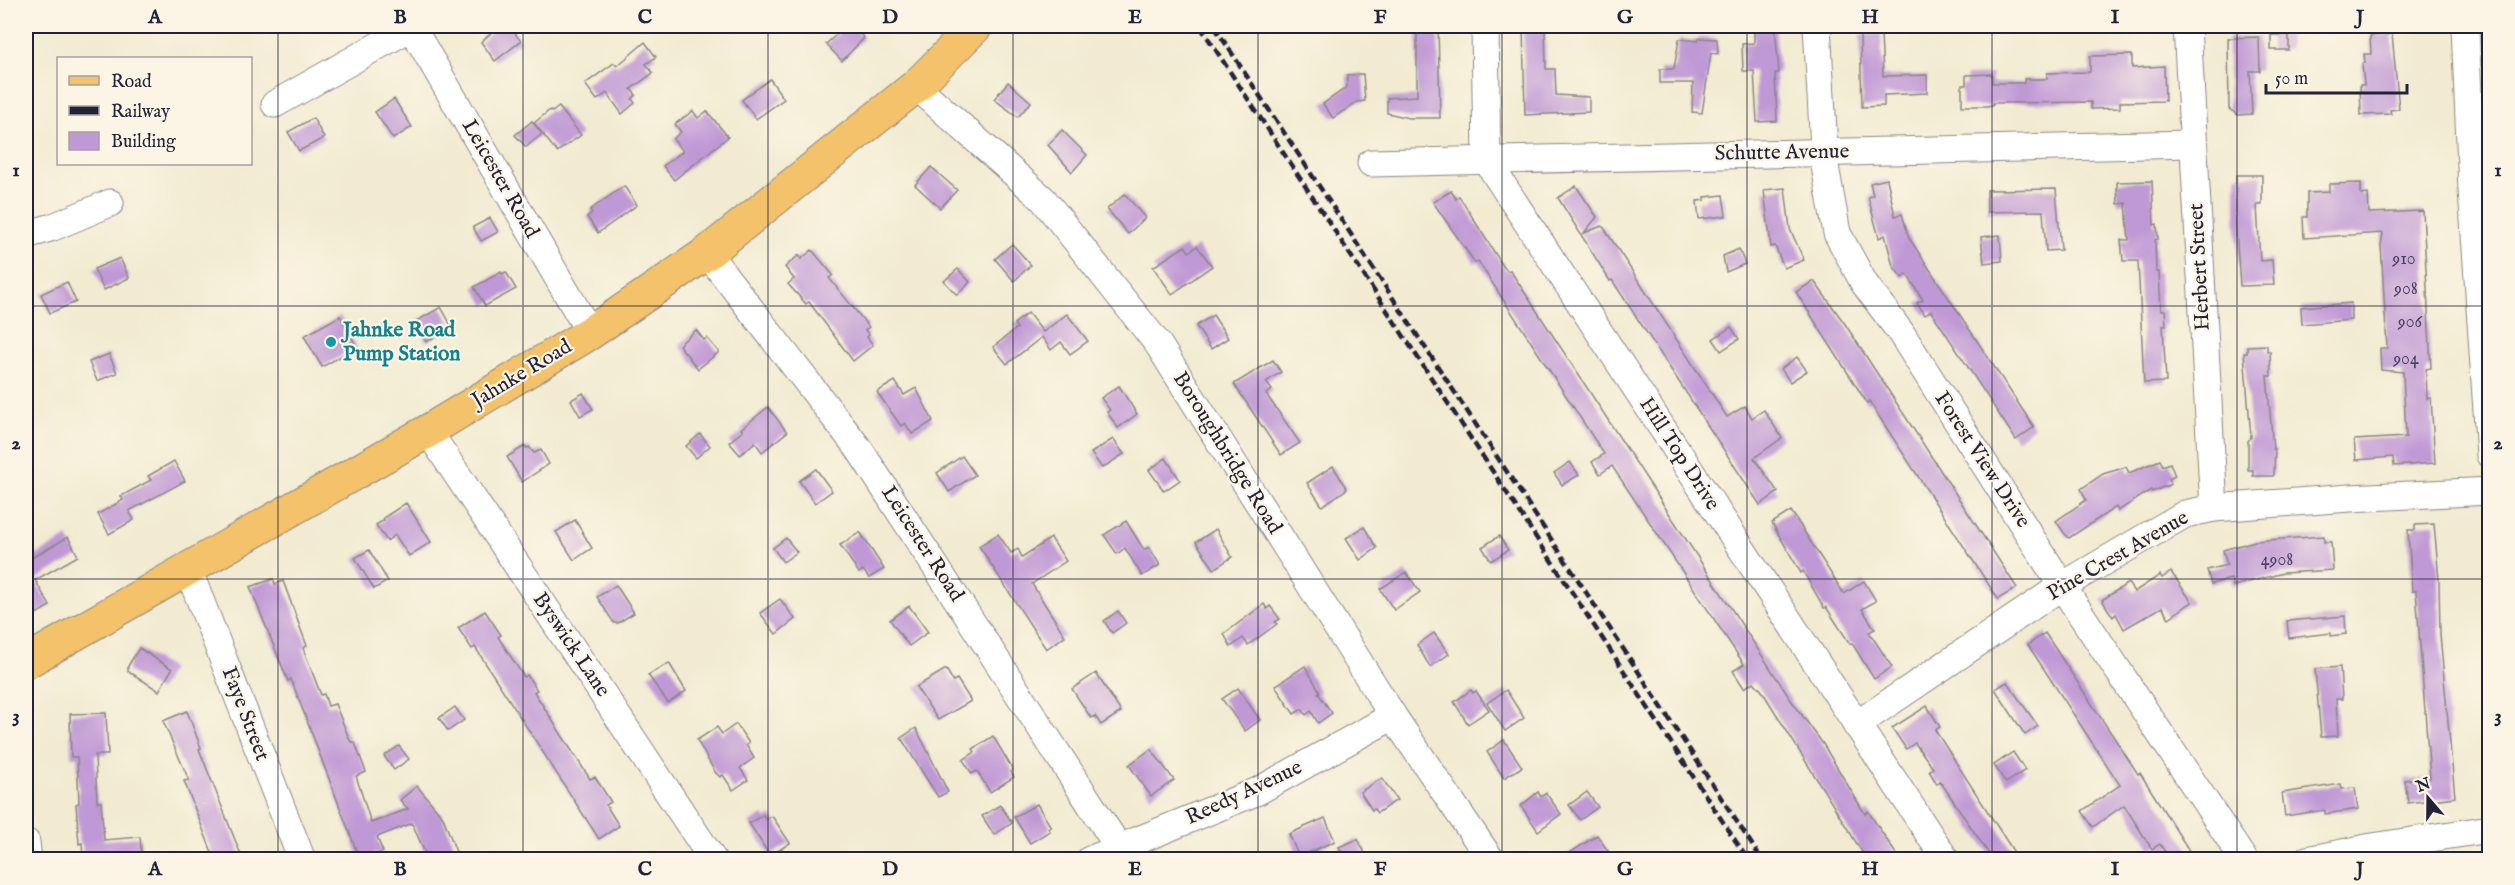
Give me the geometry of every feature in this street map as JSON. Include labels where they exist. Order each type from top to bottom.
[{"type":"main road","name":"Jahnke Road","points":[[26,662],[428,431],[590,333],[707,253],[916,86],[976,26]]},
{"type":"street","points":[[275,104],[412,26]]},
{"type":"street","name":"Leicester Road","points":[[412,26],[590,333]]},
{"type":"street","points":[[1485,26],[1487,160]]},
{"type":"street","name":"Forest View Drive","points":[[1817,26],[1824,152],[1838,233],[1864,283],[1901,333],[2062,586],[2244,860]]},
{"type":"street","name":"Herbert Street","points":[[2187,26],[2214,508]]},
{"type":"street","points":[[2465,26],[2481,189],[2490,455]]},
{"type":"street","name":"Boroughbridge Road","points":[[916,86],[1043,199],[1158,344],[1393,716],[1491,860]]},
{"type":"street","name":"Schutte Avenue","points":[[1371,163],[2192,144]]},
{"type":"street","name":"Hill Top Drive","points":[[1487,160],[1946,860]]},
{"type":"street","points":[[26,235],[53,227],[110,203]]},
{"type":"street","name":"Leicester Road","points":[[707,253],[859,449],[1119,848]]},
{"type":"street","name":"Byswick Lane","points":[[428,431],[713,860]]},
{"type":"street","name":"Pine Crest Avenue","points":[[1856,725],[2062,586],[2185,514],[2214,508],[2490,491]]},
{"type":"street","name":"Faye Street","points":[[188,569],[302,860]]},
{"type":"street","name":"Reedy Avenue","points":[[1090,860],[1258,791],[1393,716]]},
{"type":"street","points":[[2307,860],[2372,847],[2490,829]]},
{"type":"street","points":[[26,842],[28,860]]},
{"type":"building","points":[[499,26],[509,26],[521,41],[495,61],[481,42]]},
{"type":"building","points":[[846,26],[853,26],[864,38],[842,61],[826,44]]},
{"type":"building","points":[[1417,26],[1438,26],[1440,118],[1409,118],[1387,113],[1387,98],[1417,96]]},
{"type":"building","points":[[1523,26],[1545,26],[1546,69],[1555,69],[1556,95],[1589,97],[1589,112],[1525,115]]},
{"type":"building","points":[[1754,26],[1775,26],[1779,73],[1775,73],[1777,121],[1757,122],[1754,71],[1743,71],[1742,44],[1754,43]]},
{"type":"building","points":[[1881,34],[1883,76],[1927,75],[1927,93],[1884,95],[1884,106],[1862,107],[1860,35]]},
{"type":"building","points":[[2392,34],[2399,109],[2390,110],[2391,114],[2361,115],[2360,85],[2364,85],[2362,64],[2365,63],[2364,54],[2371,54],[2370,36]]},
{"type":"building","points":[[2271,35],[2289,35],[2289,50],[2271,50]]},
{"type":"building","points":[[2259,37],[2260,71],[2250,71],[2252,114],[2238,115],[2229,109],[2228,38]]},
{"type":"building","points":[[1699,38],[1717,39],[1718,54],[1711,53],[1702,113],[1692,112],[1693,83],[1660,83],[1660,69],[1674,69],[1679,39],[1698,41]]},
{"type":"building","points":[[645,42],[656,57],[646,64],[653,73],[631,89],[636,95],[632,99],[635,103],[622,114],[607,93],[597,100],[585,84],[614,63],[617,66]]},
{"type":"building","points":[[2132,55],[2132,68],[2164,66],[2165,101],[2120,102],[2120,108],[2091,109],[2091,102],[1993,103],[1987,106],[1962,106],[1962,85],[1966,85],[1966,75],[1992,74],[1992,83],[2024,83],[2024,79],[2047,79],[2047,73],[2090,72],[2090,56]]},
{"type":"building","points":[[1363,74],[1365,101],[1357,102],[1333,118],[1323,104],[1347,87],[1347,75]]},
{"type":"building","points":[[770,79],[784,99],[756,119],[742,100]]},
{"type":"building","points":[[1008,82],[1031,102],[1018,117],[994,99]]},
{"type":"building","points":[[394,99],[412,127],[393,139],[375,112]]},
{"type":"building","points":[[559,107],[581,135],[557,152],[534,123],[550,110],[552,112]]},
{"type":"building","points":[[693,111],[698,118],[707,111],[728,137],[674,180],[663,166],[683,151],[673,139],[681,132],[675,124]]},
{"type":"building","points":[[313,118],[324,138],[299,151],[288,132]]},
{"type":"building","points":[[532,121],[542,134],[526,147],[515,135]]},
{"type":"building","points":[[1062,130],[1087,155],[1072,172],[1048,145]]},
{"type":"building","points":[[931,167],[957,190],[940,208],[915,185]]},
{"type":"building","points":[[2236,175],[2262,175],[2262,205],[2257,205],[2260,261],[2272,260],[2274,285],[2240,286],[2235,216]]},
{"type":"building","points":[[1887,179],[1895,216],[1902,214],[1909,238],[2034,427],[2016,440],[1931,311],[1925,315],[1917,303],[1923,300],[1907,274],[1902,278],[1893,266],[1885,235],[1879,238],[1868,197],[1873,195],[1870,183]]},
{"type":"building","points":[[2152,181],[2154,225],[2157,224],[2158,239],[2155,240],[2156,272],[2159,272],[2161,310],[2165,310],[2166,325],[2163,325],[2166,382],[2144,383],[2138,261],[2123,261],[2121,240],[2129,240],[2126,203],[2118,204],[2117,182]]},
{"type":"building","points":[[2361,183],[2361,195],[2368,194],[2369,213],[2423,211],[2431,368],[2426,369],[2427,399],[2431,398],[2435,463],[2394,466],[2393,457],[2356,460],[2354,440],[2406,437],[2403,372],[2381,370],[2380,348],[2387,348],[2381,245],[2383,233],[2304,238],[2303,217],[2307,217],[2307,193],[2329,192],[2329,184]]},
{"type":"building","points":[[624,186],[637,205],[598,233],[587,217],[592,213],[590,210]]},
{"type":"building","points":[[1576,186],[1597,217],[1584,233],[1602,226],[1604,228],[1727,417],[1745,406],[1752,418],[1764,410],[1782,438],[1754,458],[1778,492],[1760,505],[1612,280],[1610,281],[1558,198]]},
{"type":"building","points":[[1785,188],[1790,229],[1804,260],[1784,268],[1775,246],[1771,247],[1764,190]]},
{"type":"building","points":[[2056,189],[2061,250],[2046,251],[2043,211],[1987,212],[1987,190]]},
{"type":"building","points":[[1451,191],[1456,199],[1459,196],[1503,266],[1508,271],[1510,270],[1791,700],[1823,744],[1865,814],[1868,811],[1900,860],[1867,860],[1762,691],[1754,682],[1744,688],[1733,671],[1744,664],[1612,466],[1600,474],[1592,462],[1604,454],[1478,261],[1475,263],[1433,202]]},
{"type":"building","points":[[1125,194],[1145,218],[1128,234],[1107,209]]},
{"type":"building","points":[[1723,195],[1726,216],[1699,219],[1697,201],[1705,200],[1705,197]]},
{"type":"building","points":[[490,218],[498,232],[481,241],[473,227]]},
{"type":"building","points":[[2000,235],[2002,261],[1984,263],[1981,237]]},
{"type":"building","points":[[1012,244],[1031,265],[1014,281],[995,259]]},
{"type":"building","points":[[1185,246],[1189,252],[1197,246],[1212,266],[1172,294],[1153,267]]},
{"type":"building","points":[[1739,249],[1745,264],[1726,272],[1723,256]]},
{"type":"building","points":[[812,250],[833,275],[829,278],[869,327],[865,330],[873,345],[853,361],[809,302],[806,304],[788,284],[794,279],[785,267],[799,255],[801,259]]},
{"type":"building","points":[[120,258],[129,278],[104,290],[94,269]]},
{"type":"building","points":[[958,269],[970,282],[957,295],[944,281]]},
{"type":"building","points":[[501,272],[502,274],[506,272],[516,289],[485,306],[474,287]]},
{"type":"building","points":[[1814,281],[1845,324],[2017,588],[1998,599],[1869,401],[1867,403],[1796,292]]},
{"type":"building","points":[[67,282],[76,302],[50,313],[41,294]]},
{"type":"building","points":[[2351,303],[2351,320],[2302,324],[2301,307]]},
{"type":"building","points":[[441,307],[452,327],[426,342],[415,322]]},
{"type":"building","points":[[1028,313],[1043,332],[1067,314],[1088,341],[1070,354],[1061,342],[1051,350],[1042,337],[1007,364],[993,347],[1017,328],[1014,324]]},
{"type":"building","points":[[1213,315],[1228,338],[1211,349],[1196,326]]},
{"type":"building","name":"Jahnke Road Pump Station","points":[[340,316],[357,347],[322,367],[304,336]]},
{"type":"building","points":[[1731,327],[1739,339],[1721,351],[1713,339]]},
{"type":"building","points":[[696,330],[704,340],[707,338],[719,352],[698,369],[679,345]]},
{"type":"building","points":[[2267,345],[2267,351],[2270,351],[2271,376],[2267,376],[2273,449],[2275,449],[2274,474],[2273,476],[2253,476],[2253,470],[2248,470],[2248,441],[2251,437],[2244,353],[2247,353],[2247,346]]},
{"type":"building","points":[[109,354],[117,373],[97,381],[89,362]]},
{"type":"building","points":[[1797,357],[1807,371],[1790,382],[1781,369]]},
{"type":"building","points":[[1273,360],[1281,372],[1266,382],[1272,390],[1266,394],[1300,443],[1281,455],[1234,384]]},
{"type":"building","points":[[895,381],[904,395],[916,388],[933,421],[912,434],[905,423],[901,426],[877,392]]},
{"type":"building","points":[[1119,386],[1137,414],[1118,428],[1107,412],[1110,410],[1101,398]]},
{"type":"building","points":[[583,393],[593,409],[580,416],[571,400]]},
{"type":"building","points":[[768,407],[787,432],[762,452],[755,442],[740,455],[729,442]]},
{"type":"building","points":[[700,434],[710,446],[696,458],[686,446]]},
{"type":"building","points":[[1113,439],[1124,454],[1102,468],[1091,453]]},
{"type":"building","points":[[525,446],[534,453],[541,450],[549,464],[522,482],[507,457]]},
{"type":"building","points":[[962,456],[975,475],[949,492],[937,473]]},
{"type":"building","points":[[1166,458],[1180,480],[1164,491],[1149,470]]},
{"type":"building","points":[[2160,460],[2163,466],[2170,463],[2175,476],[2169,479],[2171,484],[2152,492],[2151,490],[2118,511],[2116,507],[2069,538],[2067,537],[2056,521],[2086,500],[2081,489],[2103,474],[2126,467],[2129,473]]},
{"type":"building","points":[[174,461],[185,481],[129,511],[134,520],[109,534],[98,514],[123,500],[121,496],[151,480],[148,476]]},
{"type":"building","points":[[1570,462],[1579,475],[1562,485],[1554,473]]},
{"type":"building","points":[[1333,466],[1347,489],[1322,506],[1307,483]]},
{"type":"building","points":[[816,469],[832,491],[815,503],[799,481]]},
{"type":"building","points":[[406,503],[431,542],[409,556],[395,535],[387,541],[376,525]]},
{"type":"building","points":[[1791,511],[1844,594],[1864,581],[1876,601],[1862,609],[1875,629],[1869,632],[1892,667],[1874,679],[1852,643],[1850,644],[1826,607],[1824,608],[1803,571],[1801,573],[1772,523]]},
{"type":"building","points":[[575,520],[592,548],[574,560],[556,532]]},
{"type":"building","points":[[1126,521],[1144,550],[1149,547],[1160,565],[1142,576],[1125,548],[1117,554],[1104,535]]},
{"type":"building","points":[[2434,524],[2439,580],[2440,635],[2455,797],[2408,803],[2405,780],[2430,778],[2416,591],[2412,591],[2408,530],[2415,530],[2415,525]]},
{"type":"building","points":[[1364,527],[1377,548],[1360,560],[1346,538]]},
{"type":"building","points":[[1216,529],[1232,557],[1214,569],[1196,542]]},
{"type":"building","points":[[860,532],[884,569],[869,578],[863,570],[859,573],[840,545]]},
{"type":"building","points":[[998,534],[1011,553],[1018,549],[1022,557],[1051,538],[1066,561],[1032,584],[1065,636],[1046,649],[979,546]]},
{"type":"building","points":[[1499,536],[1508,550],[1491,561],[1482,547]]},
{"type":"building","points":[[2324,536],[2324,542],[2331,542],[2333,570],[2283,573],[2233,586],[2231,579],[2211,584],[2207,570],[2227,565],[2223,550],[2255,541]]},
{"type":"building","points":[[68,537],[78,556],[35,580],[50,606],[36,614],[26,596],[26,561]]},
{"type":"building","points":[[786,538],[797,552],[783,562],[773,548]]},
{"type":"building","points":[[369,550],[388,581],[374,589],[355,558]]},
{"type":"building","points":[[1406,572],[1420,592],[1394,610],[1380,589]]},
{"type":"building","points":[[2171,572],[2192,602],[2169,618],[2162,607],[2124,629],[2116,614],[2113,617],[2102,600],[2128,583],[2134,592],[2160,575],[2162,578]]},
{"type":"building","points":[[273,579],[275,584],[283,581],[307,646],[303,648],[321,695],[324,694],[328,706],[335,704],[350,741],[355,743],[366,772],[356,776],[371,823],[408,809],[400,800],[417,786],[443,817],[459,860],[428,860],[412,823],[377,837],[383,852],[360,860],[291,679],[288,681],[250,587]]},
{"type":"building","points":[[616,585],[634,613],[614,623],[597,597]]},
{"type":"building","points":[[780,599],[795,619],[776,634],[760,613]]},
{"type":"building","points":[[1264,604],[1267,609],[1270,606],[1280,619],[1275,622],[1277,624],[1248,645],[1243,638],[1231,647],[1224,634]]},
{"type":"building","points":[[909,606],[928,632],[909,646],[890,620]]},
{"type":"building","points":[[485,611],[501,635],[498,637],[524,677],[527,675],[537,690],[534,692],[590,779],[595,777],[611,802],[606,805],[619,826],[599,839],[475,647],[472,649],[458,628]]},
{"type":"building","points":[[1118,611],[1126,623],[1112,633],[1104,621]]},
{"type":"building","points":[[2345,616],[2346,634],[2331,636],[2331,633],[2289,638],[2287,621]]},
{"type":"building","points":[[1434,633],[1449,654],[1430,667],[1417,645]]},
{"type":"building","points":[[2045,633],[2138,774],[2140,773],[2195,860],[2170,860],[2160,844],[2152,849],[2124,805],[2093,827],[2082,811],[2120,785],[2028,645]]},
{"type":"building","points":[[139,648],[172,669],[159,691],[128,671],[128,666]]},
{"type":"building","points":[[669,663],[686,691],[668,703],[648,675]]},
{"type":"building","points":[[1305,666],[1320,692],[1318,693],[1332,713],[1318,723],[1311,711],[1306,715],[1302,709],[1294,714],[1275,686]]},
{"type":"building","points":[[2340,667],[2342,699],[2336,699],[2338,736],[2321,737],[2315,669]]},
{"type":"building","points":[[946,669],[953,681],[957,679],[971,701],[938,720],[916,687]]},
{"type":"building","points":[[1096,673],[1121,712],[1101,725],[1095,716],[1091,718],[1072,689]]},
{"type":"building","points":[[2007,682],[2038,726],[2025,735],[1995,689]]},
{"type":"building","points":[[1238,688],[1260,720],[1245,731],[1222,699]]},
{"type":"building","points":[[1471,690],[1473,693],[1476,691],[1489,710],[1468,724],[1454,702]]},
{"type":"building","points":[[1506,690],[1524,718],[1505,731],[1487,703]]},
{"type":"building","points":[[1927,706],[1940,727],[1935,730],[2019,860],[1993,860],[1940,781],[1937,784],[1929,771],[1933,768],[1915,743],[1906,749],[1892,728]]},
{"type":"building","points":[[455,707],[464,720],[448,731],[439,718]]},
{"type":"building","points":[[187,711],[201,748],[199,749],[243,860],[215,860],[184,781],[189,780],[163,721]]},
{"type":"building","points":[[106,713],[108,755],[95,755],[97,802],[101,802],[104,840],[140,837],[142,860],[83,860],[82,843],[79,844],[76,804],[79,803],[77,757],[71,757],[70,714]]},
{"type":"building","points":[[736,724],[749,743],[746,745],[754,758],[740,768],[748,780],[733,790],[723,775],[720,777],[715,772],[697,740],[717,727],[722,734]]},
{"type":"building","points":[[916,728],[948,792],[938,797],[901,738]]},
{"type":"building","points":[[993,736],[1013,770],[1011,772],[1014,777],[990,792],[977,771],[972,774],[963,760],[975,752],[973,749]]},
{"type":"building","points":[[1504,740],[1522,767],[1504,778],[1487,752]]},
{"type":"building","points":[[399,746],[409,759],[394,770],[384,756]]},
{"type":"building","points":[[1151,749],[1174,780],[1151,796],[1129,765]]},
{"type":"building","points":[[2013,752],[2025,770],[2006,783],[1994,765]]},
{"type":"building","points":[[1382,778],[1397,800],[1377,813],[1374,809],[1372,810],[1360,792]]},
{"type":"building","points":[[2341,784],[2342,789],[2355,788],[2358,809],[2325,814],[2325,810],[2285,816],[2282,793]]},
{"type":"building","points":[[1538,792],[1541,797],[1546,793],[1561,814],[1538,831],[1521,806]]},
{"type":"building","points":[[1587,792],[1598,807],[1580,820],[1569,805]]},
{"type":"building","points":[[1037,804],[1051,827],[1048,828],[1050,831],[1030,843],[1014,817]]},
{"type":"building","points":[[1000,805],[1012,823],[994,835],[982,816]]},
{"type":"building","points":[[763,815],[766,819],[772,816],[790,843],[770,856],[749,823]]},
{"type":"building","points":[[1325,818],[1335,841],[1299,857],[1289,834]]},
{"type":"building","points":[[1597,835],[1610,854],[1600,860],[1559,860]]},
{"type":"building","points":[[1358,839],[1368,860],[1345,860],[1339,847]]},
{"type":"railway","points":[[1200,26],[1748,860]]},
{"type":"railway","points":[[1214,26],[1762,860]]},
{"type":"place","name":"Jahnke Road Pump Station","points":[[331,342]]}]
